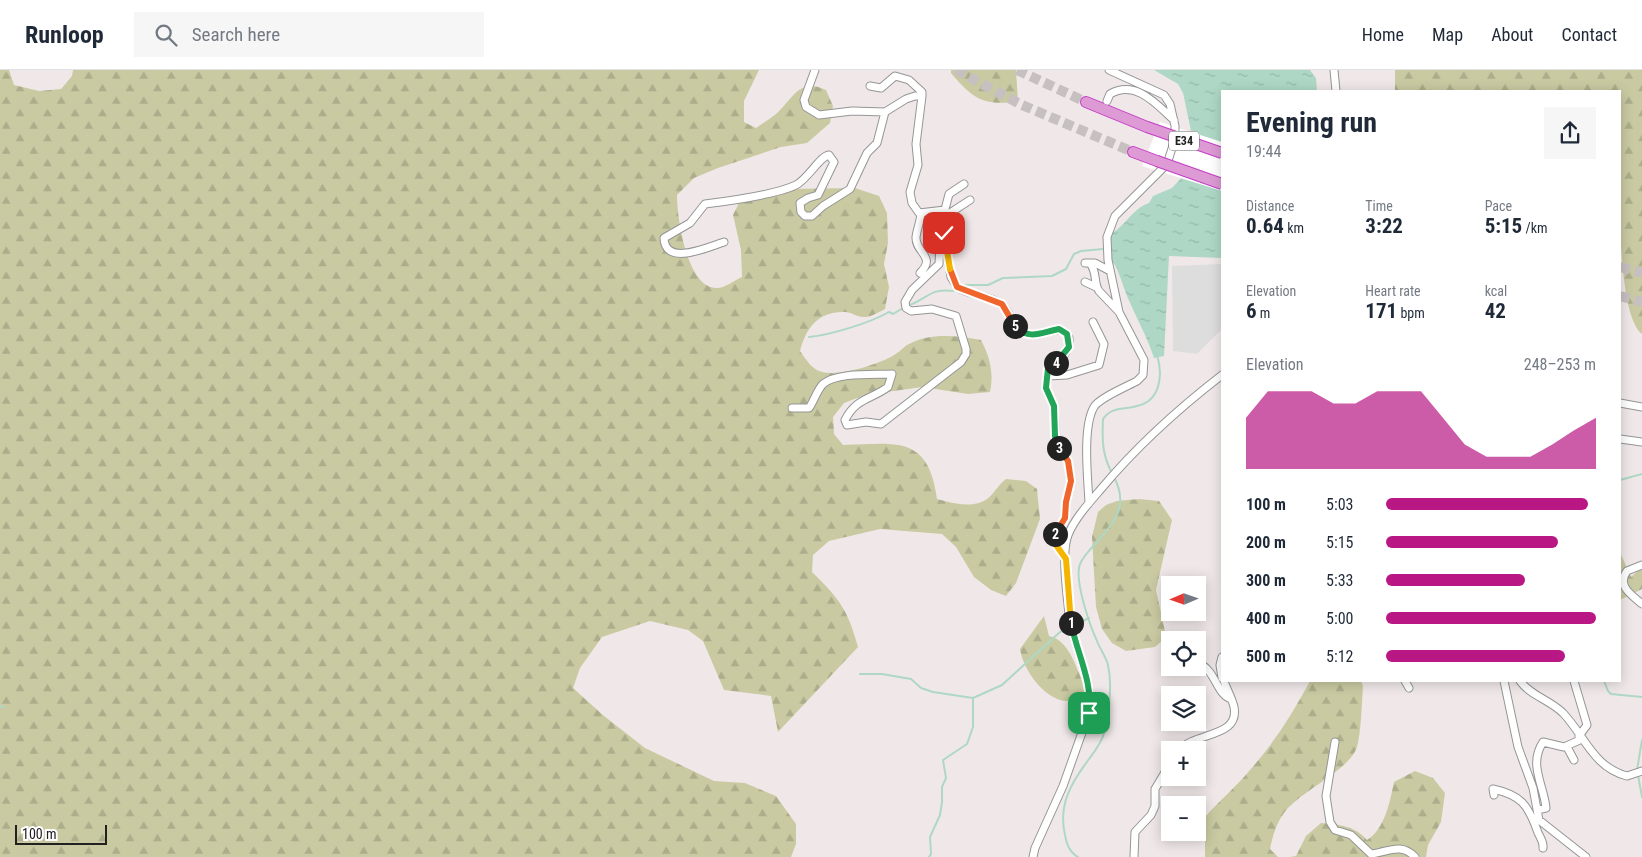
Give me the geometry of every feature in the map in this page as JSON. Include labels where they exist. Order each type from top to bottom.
[{"type":"highway","name":"E34","points":[[1086,102],[1146,127],[1221,154]]},
{"type":"highway","name":"E34","points":[[1133,152],[1221,184]]},
{"type":"street","points":[[815,70],[804,100],[810,110],[819,115],[852,111],[885,112],[906,99],[922,96]]},
{"type":"street","points":[[1089,503],[1086,477],[1090,418],[1094,407],[1138,381],[1143,375],[1145,368],[1141,352],[1120,312],[1106,250],[1110,227],[1128,202],[1167,164],[1175,139],[1174,121],[1170,104],[1164,95],[1109,70]]},
{"type":"street","points":[[1334,70],[1336,90]]},
{"type":"street","points":[[870,86],[881,88],[895,76],[914,84],[922,92],[916,144],[918,164],[910,192],[912,202],[921,214],[916,239],[927,262],[926,267],[920,273]]},
{"type":"street","points":[[1107,101],[1110,94],[1115,91],[1138,92],[1154,100],[1174,121]]},
{"type":"street","points":[[724,242],[690,253],[672,254],[664,245],[664,238],[690,223],[705,204],[733,200],[795,186],[807,178],[823,157],[830,155],[834,162],[820,192],[800,203],[801,212],[805,216],[812,216],[823,206],[850,189],[867,153],[877,143],[885,112]]},
{"type":"street","points":[[964,184],[951,191],[944,225],[951,277],[957,287],[1002,304],[1016,328],[1026,334],[1037,335],[1059,329],[1068,335],[1070,342],[1066,353],[1054,366],[1048,368],[1046,388],[1054,406],[1056,441],[1068,461],[1071,481],[1066,502],[1065,518],[1054,534],[1056,545],[1066,559]]},
{"type":"street","points":[[921,214],[948,211],[970,200]]},
{"type":"street","points":[[792,408],[809,408],[824,384],[831,380],[854,376],[892,374],[888,388],[865,398],[848,413],[845,420],[846,425],[866,422],[881,424],[961,362],[966,354],[966,349],[956,316],[932,309],[911,311],[905,306],[906,298],[934,271],[941,259],[940,232],[948,211]]},
{"type":"street","points":[[1096,287],[1096,270],[1088,263],[1095,263],[1110,271]]},
{"type":"street","points":[[1085,282],[1096,287],[1120,312]]},
{"type":"street","points":[[1048,376],[1067,375],[1099,365],[1104,344],[1093,322]]},
{"type":"street","points":[[1033,857],[1035,848],[1063,786],[1089,713],[1090,688],[1074,637],[1071,620],[1066,559],[1068,536],[1089,503],[1119,468],[1170,417],[1221,377]]},
{"type":"street","points":[[1621,403],[1642,407]]},
{"type":"street","points":[[1621,439],[1642,442]]},
{"type":"street","points":[[1642,565],[1627,571],[1623,583],[1624,588],[1642,604]]},
{"type":"street","points":[[1206,668],[1223,694],[1231,699]]},
{"type":"street","points":[[1190,741],[1227,728],[1234,714],[1231,699],[1224,682]]},
{"type":"street","points":[[1504,682],[1518,747],[1533,788],[1538,810],[1537,830],[1544,844],[1543,848]]},
{"type":"street","points":[[1521,682],[1531,693],[1562,712],[1580,738],[1605,766],[1621,774],[1639,772]]},
{"type":"street","points":[[1538,810],[1546,808],[1536,765],[1539,748],[1544,742],[1566,747],[1580,738],[1587,725],[1574,682]]},
{"type":"street","points":[[1335,742],[1326,796],[1330,822],[1335,830],[1351,835],[1371,854],[1398,847],[1410,852],[1415,857]]},
{"type":"street","points":[[1566,747],[1574,760]]},
{"type":"street","points":[[1134,857],[1135,832],[1151,815],[1155,806],[1154,794],[1161,778]]},
{"type":"street","points":[[1494,795],[1493,789],[1526,804],[1537,821],[1586,857]]},
{"type":"green space","points":[[0,70],[9,70],[14,85],[39,91],[61,89],[72,76],[73,70],[759,70],[744,101],[744,122],[756,128],[776,114],[792,96],[803,88],[809,86],[826,90],[833,106],[830,123],[807,143],[781,147],[718,168],[694,178],[677,195],[682,235],[691,265],[698,277],[707,285],[717,288],[742,277],[741,250],[733,215],[740,201],[790,189],[855,188],[879,196],[887,213],[888,243],[884,264],[889,287],[885,309],[866,317],[845,312],[827,314],[810,328],[800,351],[816,370],[836,373],[859,369],[881,361],[917,340],[935,336],[954,336],[981,340],[990,365],[992,378],[990,392],[968,394],[922,387],[865,395],[844,403],[833,417],[834,434],[843,445],[894,445],[906,447],[917,453],[926,463],[933,478],[937,499],[962,504],[975,504],[989,497],[1006,479],[1026,481],[1037,489],[1040,519],[1016,583],[1006,596],[991,590],[974,577],[956,547],[942,534],[880,529],[829,541],[813,555],[812,572],[829,589],[841,605],[850,623],[858,647],[778,732],[771,696],[724,690],[703,641],[688,630],[650,621],[602,637],[580,668],[573,688],[604,716],[645,748],[714,781],[745,783],[776,796],[796,824],[796,844],[791,857],[0,857]]},
{"type":"green space","points":[[951,70],[1016,70],[1018,101],[996,103],[980,99],[966,89],[951,73]]},
{"type":"green space","points":[[1395,70],[1642,70],[1642,334],[1632,319],[1626,293],[1622,258],[1621,90],[1395,90]]},
{"type":"green space","points":[[1139,499],[1159,501],[1172,520],[1156,590],[1161,621],[1163,621],[1165,631],[1161,631],[1161,642],[1155,647],[1126,651],[1112,643],[1102,629],[1096,607],[1092,537],[1098,512],[1106,505],[1117,501]]},
{"type":"green space","points":[[1621,554],[1631,577],[1642,567],[1642,589],[1621,600]]},
{"type":"green space","points":[[1044,616],[1049,636],[1063,644],[1073,659],[1088,693],[1082,699],[1065,701],[1057,699],[1042,689],[1025,665],[1020,649]]},
{"type":"green space","points":[[1309,682],[1361,682],[1363,686],[1361,717],[1357,747],[1353,756],[1291,805],[1284,813],[1275,830],[1270,849],[1278,857],[1205,857],[1206,816],[1245,776],[1275,738]]},
{"type":"green space","points":[[1415,771],[1433,778],[1445,793],[1441,822],[1428,845],[1426,857],[1290,857],[1296,856],[1306,836],[1321,823],[1340,825],[1352,829],[1367,840],[1382,822],[1394,782]]},
{"type":"shaded area","points":[[1221,264],[1221,330],[1197,354],[1173,351],[1172,266]]},
{"type":"water","points":[[1154,70],[1310,70],[1316,78],[1317,90],[1221,90],[1221,258],[1169,256],[1164,356],[1154,358],[1117,269],[1103,249],[1103,242],[1136,210],[1149,203],[1153,196],[1172,188],[1185,174],[1195,150],[1183,93],[1178,84]]},
{"type":"pier","points":[[1160,122],[1221,142],[1221,191],[1142,166]]},
{"type":"waterway","points":[[963,285],[988,285],[1003,278],[1052,276],[1066,269],[1074,254],[1081,251],[1103,249]]},
{"type":"waterway","points":[[910,305],[935,292],[954,291]]},
{"type":"waterway","points":[[809,337],[850,328],[889,312],[893,314],[903,308]]},
{"type":"waterway","points":[[1112,473],[1103,447],[1103,419],[1114,410],[1137,406],[1151,399],[1160,378],[1157,355]]},
{"type":"waterway","points":[[1621,480],[1642,474]]},
{"type":"waterway","points":[[1078,857],[1067,844],[1063,814],[1072,786],[1103,736],[1110,691],[1107,662],[1094,634],[1084,605],[1079,568],[1082,559],[1110,527],[1119,510],[1119,489],[1114,477]]},
{"type":"waterway","points":[[1073,626],[1089,618]]},
{"type":"waterway","points":[[860,674],[882,674],[911,679],[921,688],[933,692],[973,698],[1002,685],[1060,632],[1069,628]]},
{"type":"waterway","points":[[1604,682],[1611,694],[1642,697]]},
{"type":"waterway","points":[[929,857],[931,854],[930,837],[940,815],[942,787],[946,778],[943,760],[967,744],[973,727],[973,698]]},
{"type":"waterway","points":[[1637,770],[1642,740]]},
{"type":"waterway","points":[[1638,775],[1642,797]]},
{"type":"tunnel","points":[[956,70],[1022,105],[1133,152]]},
{"type":"tunnel","points":[[1017,70],[1086,102]]},
{"type":"tunnel","points":[[1621,267],[1642,273]]},
{"type":"tunnel","points":[[1621,296],[1642,302]]},
{"type":"route","points":[[944,233],[951,277],[957,287],[1002,304],[1016,328],[1026,334],[1033,336],[1059,329],[1064,331],[1069,338],[1069,347],[1066,353],[1054,366],[1048,368],[1046,388],[1054,406],[1056,441],[1058,448],[1068,461],[1071,481],[1066,502],[1065,518],[1054,534],[1059,551],[1066,559],[1070,616],[1076,648],[1090,688],[1089,713]]}]
